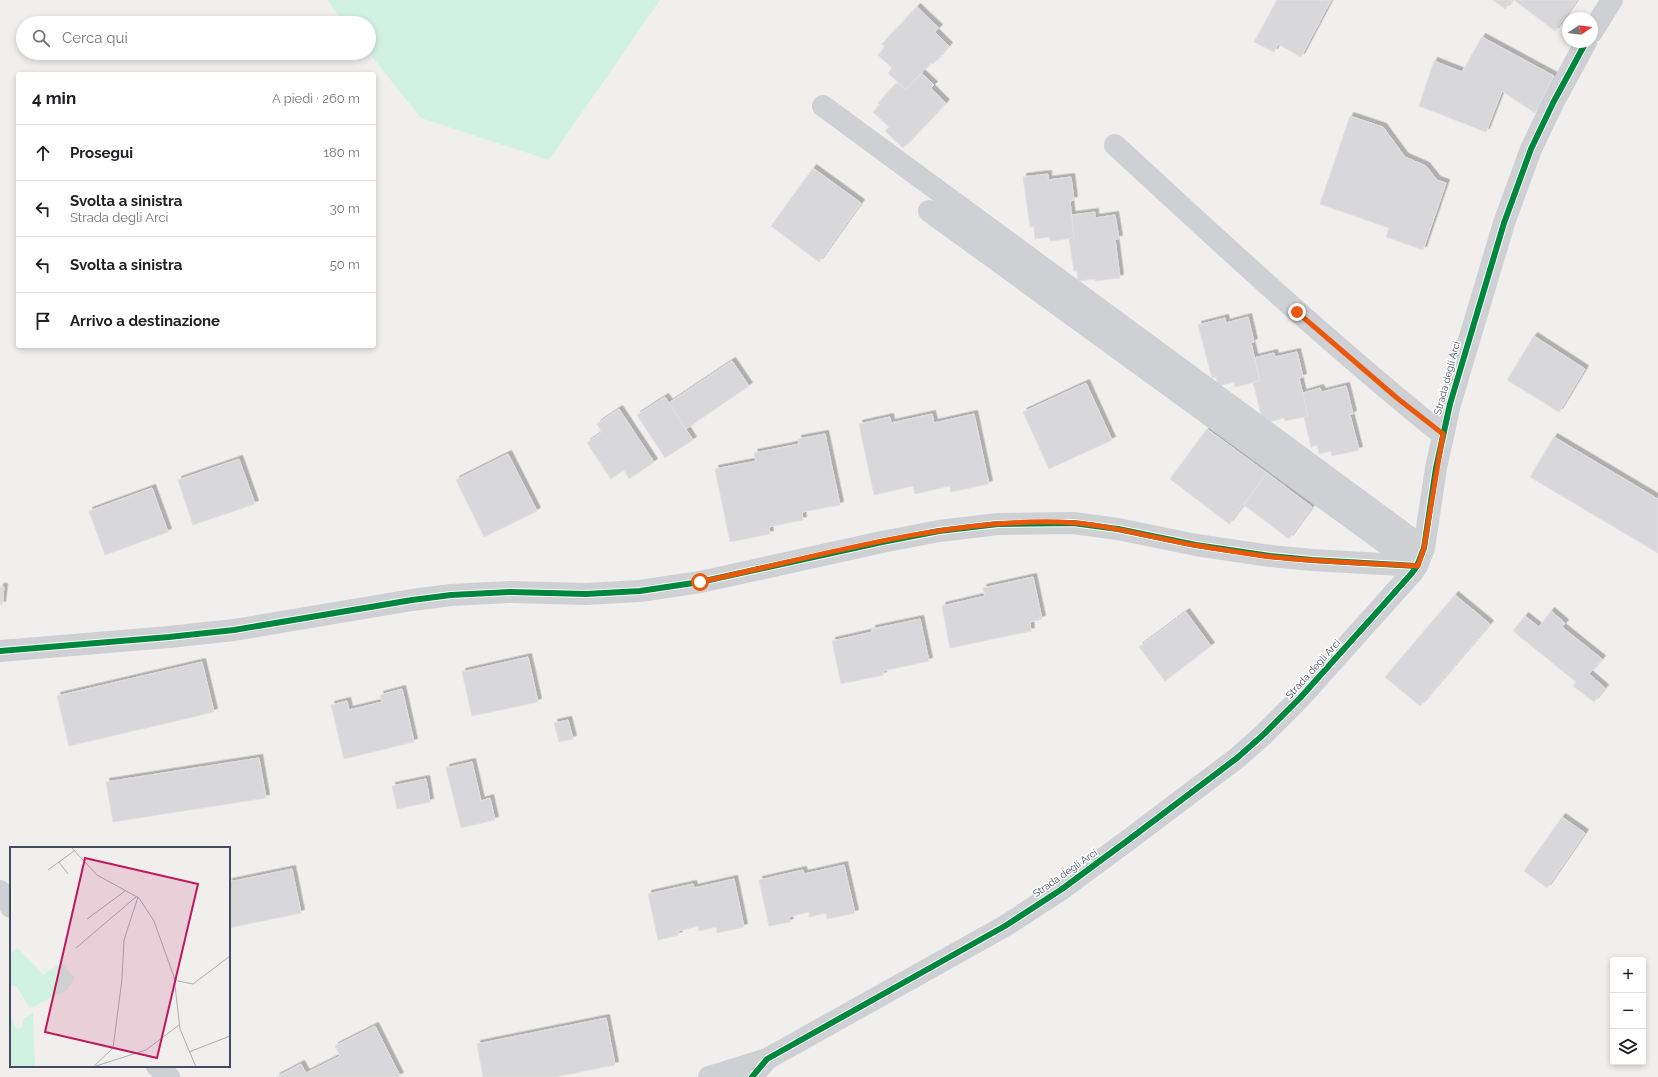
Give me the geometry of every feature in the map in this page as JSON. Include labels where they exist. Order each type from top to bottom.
[{"type":"street","points":[[1598,22],[1612,0]]},
{"type":"street","name":"Strada degli Arci","points":[[752,1077],[767,1059],[976,942],[1036,906],[1089,869],[1206,782],[1237,758],[1280,718],[1406,580],[1421,557],[1443,434],[1472,328],[1520,176],[1553,103],[1583,48]]},
{"type":"street","points":[[823,106],[1421,557]]},
{"type":"street","points":[[1115,145],[1221,244],[1322,334],[1443,434]]},
{"type":"street","points":[[929,211],[1421,557]]},
{"type":"street","points":[[0,651],[220,632],[445,596],[510,592],[586,594],[646,590],[708,580],[939,531],[998,524],[1073,523],[1118,529],[1196,546],[1312,560],[1421,557]]},
{"type":"street","points":[[0,891],[10,906]]},
{"type":"street","points":[[709,1077],[767,1059]]},
{"type":"street","points":[[157,1067],[169,1077]]},
{"type":"green space","points":[[327,0],[660,0],[549,160],[421,118],[375,60],[376,60],[376,16],[340,16]]},
{"type":"building","points":[[1277,0],[1331,0],[1301,57],[1278,44],[1274,52],[1254,42]]},
{"type":"building","points":[[1493,0],[1512,0],[1505,9]]},
{"type":"building","points":[[1514,0],[1577,0],[1568,12],[1562,12],[1562,21],[1555,31]]},
{"type":"building","points":[[917,7],[939,28],[935,32],[949,46],[933,64],[931,62],[906,90],[888,73],[892,68],[878,55],[885,47],[882,44]]},
{"type":"building","points":[[1482,37],[1554,76],[1535,113],[1502,91],[1486,132],[1419,106],[1434,61],[1462,72]]},
{"type":"building","points":[[921,73],[934,85],[931,88],[946,103],[903,148],[885,131],[889,127],[873,112],[880,105],[878,103],[898,82],[906,90]]},
{"type":"building","points":[[1350,116],[1383,127],[1405,157],[1426,166],[1437,180],[1446,183],[1423,250],[1386,237],[1389,228],[1320,204]]},
{"type":"building","points":[[813,168],[861,203],[819,262],[771,226]]},
{"type":"building","points":[[1048,174],[1048,180],[1071,177],[1074,200],[1070,201],[1074,238],[1050,241],[1049,237],[1035,239],[1034,227],[1030,227],[1023,177]]},
{"type":"building","points":[[1095,212],[1095,218],[1115,215],[1119,239],[1115,239],[1120,278],[1095,281],[1095,279],[1078,281],[1077,271],[1074,271],[1069,238],[1074,238],[1072,215]]},
{"type":"building","points":[[1248,317],[1254,342],[1251,343],[1260,381],[1235,387],[1234,382],[1218,386],[1216,377],[1212,378],[1198,325],[1225,318],[1226,323]]},
{"type":"building","points":[[1534,336],[1585,369],[1559,412],[1507,380]]},
{"type":"building","points":[[1297,352],[1303,377],[1299,378],[1308,416],[1285,421],[1284,418],[1268,422],[1267,418],[1262,419],[1253,382],[1260,381],[1254,358],[1274,353],[1275,357]]},
{"type":"building","points":[[732,361],[749,386],[686,429],[669,403]]},
{"type":"building","points":[[1086,383],[1112,440],[1049,469],[1023,412]]},
{"type":"building","points":[[1346,386],[1353,414],[1350,415],[1359,450],[1332,456],[1331,451],[1319,454],[1317,445],[1311,447],[1304,417],[1308,416],[1303,393],[1320,388],[1322,392]]},
{"type":"building","points":[[665,397],[693,440],[665,458],[637,415]]},
{"type":"building","points":[[619,409],[654,462],[629,479],[624,470],[611,479],[587,443],[602,432],[597,424]]},
{"type":"building","points":[[932,414],[934,423],[974,414],[989,484],[951,492],[950,486],[915,494],[913,486],[874,495],[859,424],[890,417],[891,423]]},
{"type":"building","points":[[1207,429],[1267,473],[1229,524],[1170,479]]},
{"type":"building","points":[[825,434],[840,505],[802,512],[803,520],[769,527],[770,534],[730,542],[715,469],[756,461],[754,453],[799,444],[798,439]]},
{"type":"building","points":[[1554,437],[1658,499],[1658,553],[1530,477]]},
{"type":"building","points":[[508,454],[537,511],[484,537],[456,480]]},
{"type":"building","points":[[239,459],[255,504],[193,525],[178,480]]},
{"type":"building","points":[[1267,473],[1312,507],[1289,539],[1244,505]]},
{"type":"building","points":[[152,488],[168,532],[105,555],[89,511]]},
{"type":"building","points":[[1033,577],[1042,619],[1030,622],[1031,631],[950,648],[942,606],[985,596],[983,588]]},
{"type":"building","points":[[0,587],[4,587],[2,605],[0,604]]},
{"type":"building","points":[[1455,595],[1490,624],[1420,706],[1385,677]]},
{"type":"building","points":[[1551,611],[1565,623],[1562,627],[1602,659],[1589,674],[1605,688],[1594,702],[1573,686],[1576,682],[1513,631],[1525,616],[1539,627]]},
{"type":"building","points":[[1186,612],[1211,646],[1165,681],[1139,647]]},
{"type":"building","points":[[920,619],[929,661],[883,671],[883,675],[841,684],[832,641],[872,632],[872,629]]},
{"type":"building","points":[[528,657],[538,702],[472,716],[462,672]]},
{"type":"building","points":[[202,662],[214,712],[69,746],[57,696]]},
{"type":"building","points":[[402,689],[414,742],[344,759],[331,705],[347,701],[349,710],[382,702],[380,695]]},
{"type":"building","points":[[568,720],[573,739],[559,742],[554,723]]},
{"type":"building","points":[[259,758],[266,798],[113,822],[106,782]]},
{"type":"building","points":[[472,762],[481,801],[490,798],[495,820],[461,828],[446,768]]},
{"type":"building","points":[[426,779],[430,802],[397,809],[392,786]]},
{"type":"building","points":[[1562,817],[1585,833],[1547,888],[1524,871]]},
{"type":"building","points":[[844,865],[855,913],[827,919],[826,913],[809,917],[809,912],[789,917],[790,922],[769,926],[759,880],[803,870],[804,874]]},
{"type":"building","points":[[292,869],[301,913],[230,928],[230,882]]},
{"type":"building","points":[[734,879],[744,927],[717,933],[716,927],[699,931],[698,926],[678,931],[679,935],[658,940],[648,894],[693,884],[694,888]]},
{"type":"building","points":[[606,1018],[615,1065],[555,1077],[483,1077],[477,1044]]},
{"type":"building","points":[[375,1026],[400,1076],[276,1077],[301,1064],[306,1073],[340,1056],[335,1046]]},
{"type":"cycle path","points":[[752,1077],[767,1059],[1005,926],[1062,889],[1237,758],[1263,735],[1300,698],[1412,573],[1417,566],[1424,548],[1436,468],[1450,404],[1504,223],[1531,149],[1553,103],[1583,48]]},
{"type":"cycle path","points":[[0,651],[234,630],[412,600],[451,595],[510,592],[586,594],[640,591],[700,582],[939,531],[998,524],[1073,523],[1118,529],[1196,545],[1270,556],[1417,566]]},
{"type":"route","points":[[700,582],[815,555],[939,531],[998,524],[1038,522],[1059,522],[1103,526],[1196,546],[1270,556],[1418,566],[1424,548],[1430,503],[1443,434],[1397,398],[1297,312]]}]
